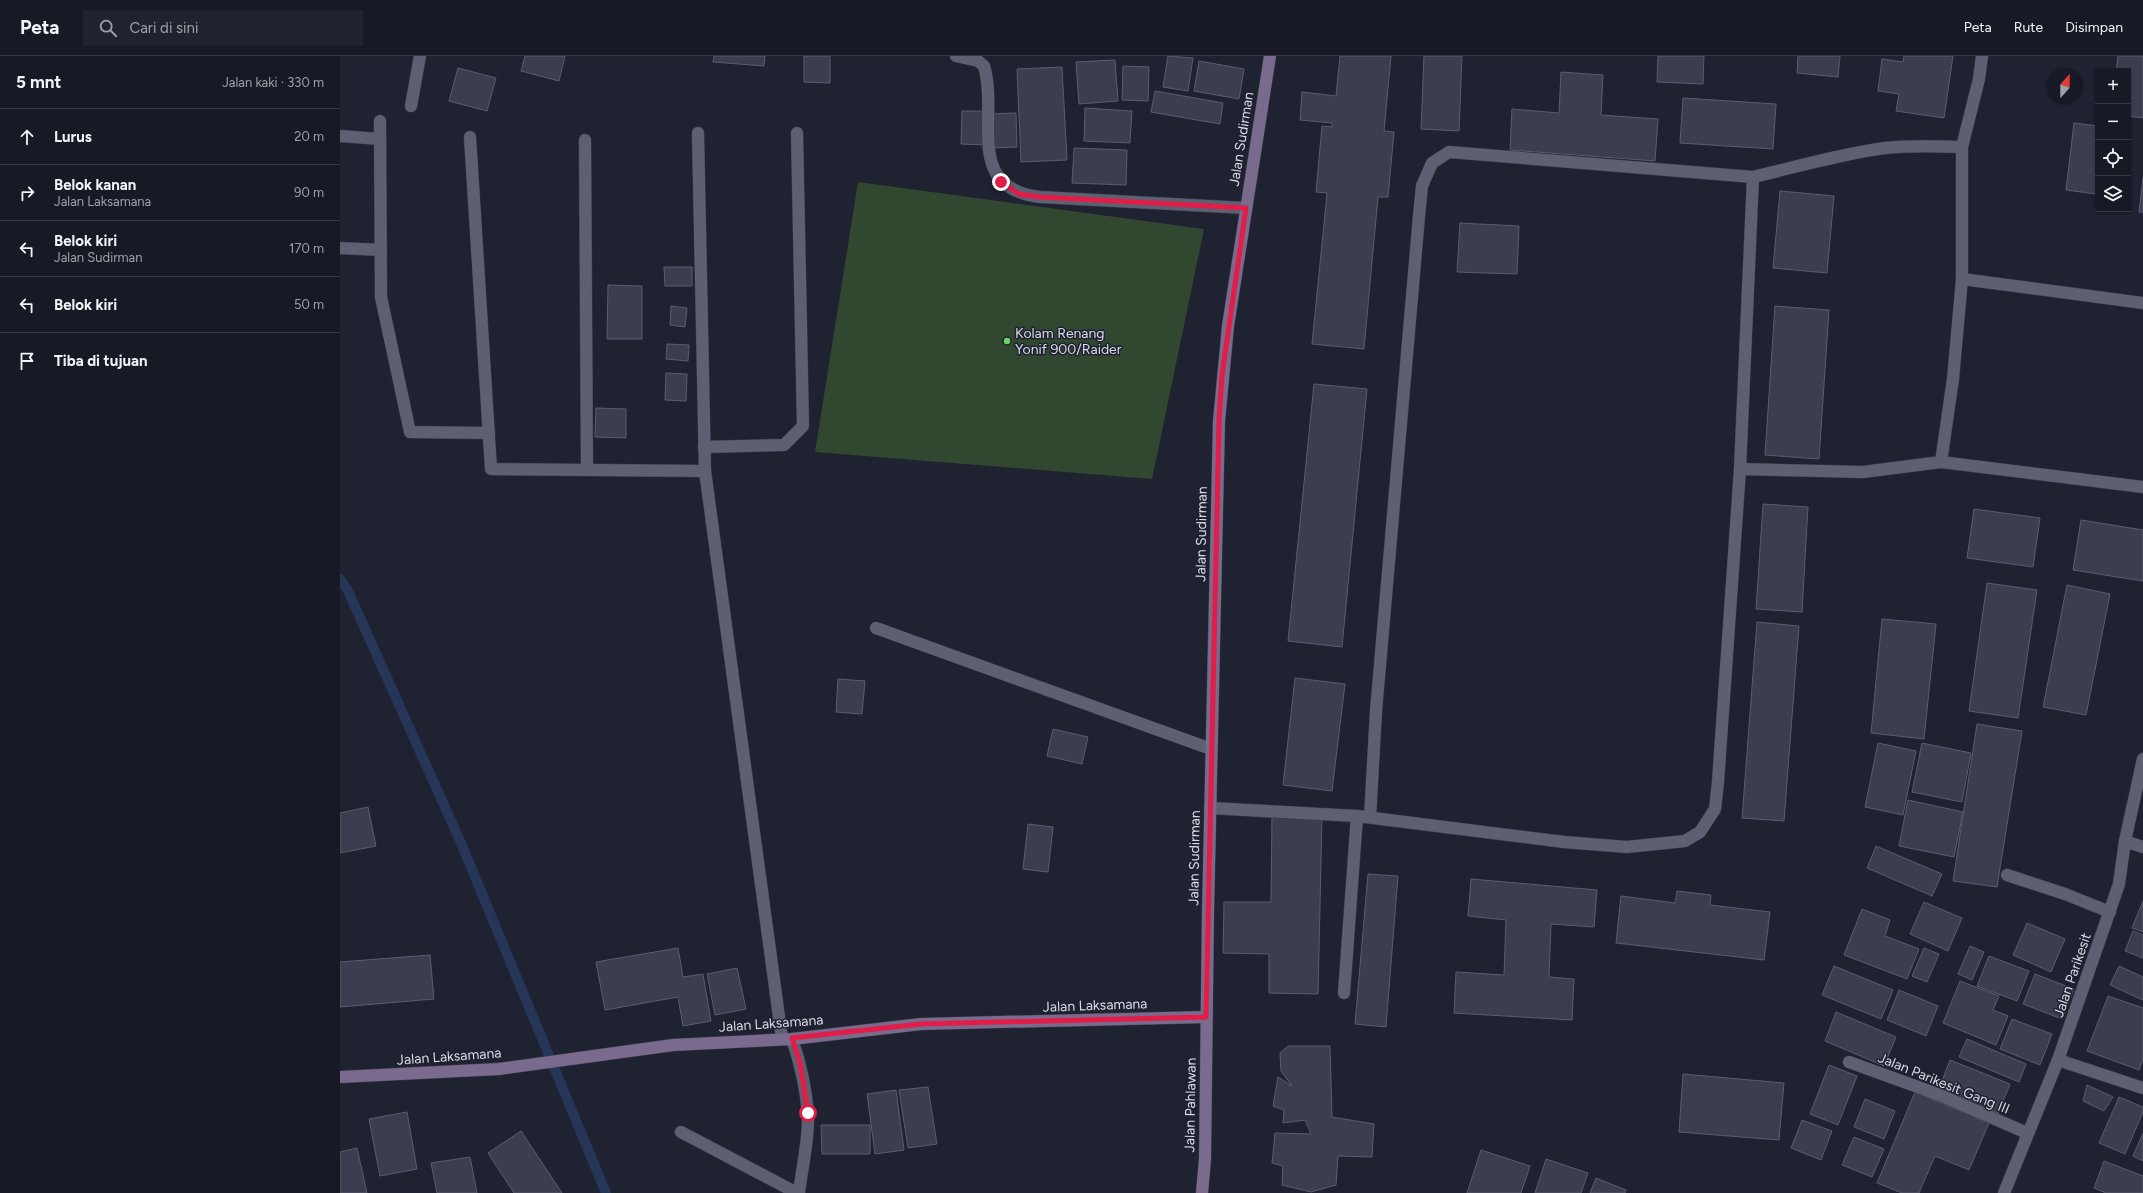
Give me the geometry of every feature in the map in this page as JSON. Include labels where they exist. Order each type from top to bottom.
[{"type":"main road","name":"Jalan Sudirman","points":[[1206,1017],[1219,421],[1222,375],[1270,56]]},
{"type":"main road","name":"Jalan Laksamana","points":[[340,1077],[498,1069],[673,1045],[787,1039],[921,1024],[1206,1017]]},
{"type":"main road","name":"Jalan Pahlawan","points":[[1202,1193],[1205,1159],[1206,1017]]},
{"type":"street","points":[[411,106],[420,56]]},
{"type":"street","points":[[956,56],[978,61],[984,66],[988,87],[989,152],[994,171],[1001,182],[1019,194],[1040,197],[1246,208]]},
{"type":"street","points":[[1942,462],[1953,379],[1962,279],[1962,147],[1979,79],[1982,56]]},
{"type":"street","points":[[380,121],[381,297],[410,432],[489,433]]},
{"type":"street","points":[[681,1132],[798,1193],[807,1137],[808,1113],[800,1063],[787,1039],[705,471],[698,133]]},
{"type":"street","points":[[704,447],[784,446],[803,426],[797,133]]},
{"type":"street","points":[[340,136],[380,139]]},
{"type":"street","points":[[470,137],[491,469],[705,471]]},
{"type":"street","points":[[584,140],[586,470]]},
{"type":"street","points":[[1370,817],[1376,711],[1421,194],[1422,186],[1432,163],[1449,152],[1753,177],[1849,154],[1886,148],[1926,146],[1962,147]]},
{"type":"street","points":[[1210,808],[1370,817],[1556,841],[1627,847],[1685,842],[1700,832],[1715,809],[1718,782],[1740,469],[1753,177]]},
{"type":"street","points":[[340,248],[381,250]]},
{"type":"street","points":[[1962,279],[2143,303]]},
{"type":"street","points":[[1740,469],[1863,472],[1942,462],[2143,487]]},
{"type":"street","points":[[876,628],[1211,749]]},
{"type":"street","name":"Jalan Parikesit","points":[[2004,1193],[2027,1133],[2058,1060],[2119,884],[2125,841],[2143,759]]},
{"type":"street","points":[[1344,993],[1357,816]]},
{"type":"street","points":[[2125,841],[2143,847]]},
{"type":"street","points":[[2007,875],[2065,894],[2110,912]]},
{"type":"street","points":[[2058,1060],[2143,1088]]},
{"type":"street","name":"Jalan Parikesit Gang III","points":[[1849,1062],[1940,1096],[2027,1133]]},
{"type":"green space","name":"Kolam Renang Yonif 900/Raider","points":[[858,182],[1204,229],[1152,479],[815,452]]},
{"type":"building","points":[[525,56],[565,56],[559,81],[521,71]]},
{"type":"building","points":[[714,56],[765,56],[764,66],[713,62]]},
{"type":"building","points":[[804,56],[830,56],[830,83],[804,82]]},
{"type":"building","points":[[1168,56],[1193,58],[1188,91],[1163,87]]},
{"type":"building","points":[[1340,56],[1391,56],[1384,131],[1394,132],[1388,197],[1378,197],[1364,349],[1312,344],[1327,193],[1316,192],[1322,126],[1332,127],[1332,123],[1300,120],[1302,92],[1336,96]]},
{"type":"building","points":[[1424,56],[1462,56],[1459,131],[1421,129]]},
{"type":"building","points":[[1658,56],[1704,56],[1703,84],[1657,82]]},
{"type":"building","points":[[1798,56],[1840,56],[1838,77],[1797,73]]},
{"type":"building","points":[[1904,56],[1953,56],[1944,118],[1896,111],[1899,94],[1878,91],[1882,59],[1903,62]]},
{"type":"building","points":[[2118,56],[2143,56],[2143,118],[2131,116],[2131,68],[2116,68]]},
{"type":"building","points":[[1115,60],[1118,101],[1079,104],[1076,62]]},
{"type":"building","points":[[1199,61],[1244,69],[1239,99],[1194,91]]},
{"type":"building","points":[[1123,66],[1149,67],[1148,101],[1122,100]]},
{"type":"building","points":[[1062,67],[1067,160],[1021,162],[1017,69]]},
{"type":"building","points":[[458,68],[496,78],[487,111],[449,101]]},
{"type":"building","points":[[1561,72],[1603,75],[1601,115],[1658,119],[1655,161],[1510,150],[1512,109],[1559,113]]},
{"type":"building","points":[[1155,91],[1223,103],[1220,124],[1151,112]]},
{"type":"building","points":[[1683,98],[1776,104],[1773,149],[1680,143]]},
{"type":"building","points":[[1085,108],[1132,111],[1130,143],[1084,141]]},
{"type":"building","points":[[962,111],[987,111],[986,145],[961,144]]},
{"type":"building","points":[[1016,113],[1017,147],[991,148],[990,114]]},
{"type":"building","points":[[2074,123],[2095,126],[2095,194],[2066,190]]},
{"type":"building","points":[[1074,148],[1127,150],[1126,185],[1072,183]]},
{"type":"building","points":[[2143,178],[2143,212],[2139,212]]},
{"type":"building","points":[[1780,191],[1834,196],[1827,273],[1773,268]]},
{"type":"building","points":[[1460,223],[1519,226],[1517,274],[1457,272]]},
{"type":"building","points":[[664,267],[692,267],[692,286],[665,286]]},
{"type":"building","points":[[608,285],[642,286],[642,339],[607,339]]},
{"type":"building","points":[[671,306],[687,308],[685,327],[670,325]]},
{"type":"building","points":[[1775,306],[1829,310],[1819,459],[1765,455]]},
{"type":"building","points":[[667,344],[689,345],[688,361],[666,359]]},
{"type":"building","points":[[666,373],[687,374],[686,401],[665,400]]},
{"type":"building","points":[[1314,384],[1367,389],[1342,647],[1288,641]]},
{"type":"building","points":[[596,408],[626,409],[626,438],[595,437]]},
{"type":"building","points":[[1763,504],[1808,507],[1802,612],[1756,609]]},
{"type":"building","points":[[1974,509],[2040,518],[2033,567],[1967,558]]},
{"type":"building","points":[[2081,520],[2143,530],[2143,581],[2073,570]]},
{"type":"building","points":[[1987,583],[2037,590],[2018,718],[1969,711]]},
{"type":"building","points":[[2067,585],[2110,594],[2086,715],[2043,707]]},
{"type":"building","points":[[1882,619],[1936,624],[1924,739],[1871,733]]},
{"type":"building","points":[[1757,622],[1799,626],[1784,821],[1742,818]]},
{"type":"building","points":[[1295,678],[1345,684],[1332,791],[1283,785]]},
{"type":"building","points":[[838,679],[865,681],[862,714],[836,712]]},
{"type":"building","points":[[1977,724],[2022,731],[1997,887],[1953,881]]},
{"type":"building","points":[[1053,729],[1088,737],[1082,764],[1047,756]]},
{"type":"building","points":[[1878,743],[1916,751],[1903,815],[1865,807]]},
{"type":"building","points":[[1922,743],[1971,753],[1962,802],[1912,792]]},
{"type":"building","points":[[1908,800],[1963,812],[1954,857],[1899,846]]},
{"type":"building","points":[[368,807],[376,846],[340,853],[340,813]]},
{"type":"building","points":[[1272,816],[1322,817],[1318,994],[1269,993],[1269,954],[1223,953],[1224,902],[1271,902]]},
{"type":"building","points":[[1028,824],[1053,827],[1048,872],[1023,869]]},
{"type":"building","points":[[1876,846],[1942,874],[1932,896],[1867,868]]},
{"type":"building","points":[[1368,874],[1398,876],[1386,1027],[1355,1024]]},
{"type":"building","points":[[1471,879],[1597,890],[1594,927],[1551,924],[1549,977],[1574,979],[1572,1020],[1454,1013],[1456,972],[1504,975],[1506,920],[1468,916]]},
{"type":"building","points":[[1677,891],[1711,895],[1710,905],[1770,912],[1764,960],[1616,943],[1621,896],[1675,903]]},
{"type":"building","points":[[2143,901],[2143,932],[2132,928]]},
{"type":"building","points":[[1924,902],[1962,918],[1948,951],[1910,934]]},
{"type":"building","points":[[1862,909],[1890,920],[1885,936],[1919,949],[1907,979],[1844,955]]},
{"type":"building","points":[[2027,923],[2065,939],[2051,972],[2013,955]]},
{"type":"building","points":[[2133,931],[2143,935],[2143,958],[2125,951]]},
{"type":"building","points":[[1970,946],[1984,952],[1972,980],[1958,974]]},
{"type":"building","points":[[678,948],[683,977],[703,974],[711,1021],[683,1026],[678,997],[605,1010],[596,962]]},
{"type":"building","points":[[1924,948],[1939,954],[1927,982],[1912,976]]},
{"type":"building","points":[[430,955],[434,999],[340,1007],[340,962]]},
{"type":"building","points":[[1989,956],[2029,971],[2017,1001],[1977,986]]},
{"type":"building","points":[[1834,966],[1893,990],[1881,1019],[1822,995]]},
{"type":"building","points":[[2119,966],[2143,977],[2143,1000],[2110,985]]},
{"type":"building","points":[[737,968],[746,1009],[715,1015],[707,974]]},
{"type":"building","points":[[2035,974],[2074,989],[2062,1019],[2023,1004]]},
{"type":"building","points":[[1960,981],[1999,996],[1993,1010],[2008,1016],[1996,1045],[1943,1023]]},
{"type":"building","points":[[1899,990],[1938,1006],[1926,1036],[1887,1020]]},
{"type":"building","points":[[2108,996],[2143,1008],[2143,1059],[2139,1070],[2087,1051]]},
{"type":"building","points":[[1836,1012],[1896,1037],[1884,1066],[1825,1041]]},
{"type":"building","points":[[2012,1019],[2052,1034],[2040,1065],[2000,1049]]},
{"type":"building","points":[[1967,1039],[2026,1064],[2019,1082],[1959,1057]]},
{"type":"building","points":[[1288,1046],[1330,1046],[1332,1117],[1374,1124],[1372,1157],[1338,1156],[1336,1185],[1311,1192],[1282,1185],[1283,1166],[1272,1163],[1275,1133],[1311,1134],[1305,1120],[1283,1123],[1284,1110],[1273,1106],[1278,1077],[1292,1086],[1281,1071],[1280,1053]]},
{"type":"building","points":[[1950,1060],[2010,1084],[1998,1113],[1939,1089]]},
{"type":"building","points":[[1829,1065],[1857,1076],[1838,1125],[1810,1114]]},
{"type":"building","points":[[1683,1074],[1784,1083],[1779,1140],[1679,1132]]},
{"type":"building","points":[[2087,1085],[2113,1097],[2104,1111],[2083,1101]]},
{"type":"building","points":[[928,1087],[937,1144],[908,1148],[899,1090]]},
{"type":"building","points":[[896,1090],[904,1150],[875,1154],[867,1094]]},
{"type":"building","points":[[1915,1092],[1989,1123],[1969,1170],[1935,1156],[1919,1193],[1902,1193],[1877,1183]]},
{"type":"building","points":[[2119,1097],[2143,1107],[2143,1112],[2125,1154],[2099,1143]]},
{"type":"building","points":[[1865,1099],[1895,1111],[1884,1139],[1854,1127]]},
{"type":"building","points":[[407,1112],[417,1169],[380,1176],[369,1119]]},
{"type":"building","points":[[1802,1120],[1832,1131],[1821,1160],[1791,1148]]},
{"type":"building","points":[[821,1125],[870,1125],[870,1154],[822,1154]]},
{"type":"building","points":[[521,1131],[562,1193],[514,1193],[488,1153]]},
{"type":"building","points":[[2143,1133],[2143,1161],[2133,1156]]},
{"type":"building","points":[[1854,1137],[1884,1149],[1872,1177],[1842,1165]]},
{"type":"building","points":[[357,1148],[367,1193],[340,1193],[340,1152]]},
{"type":"building","points":[[1481,1150],[1530,1166],[1521,1193],[1467,1193]]},
{"type":"building","points":[[470,1157],[477,1193],[437,1193],[431,1163]]},
{"type":"building","points":[[1546,1159],[1588,1173],[1581,1193],[1535,1193]]},
{"type":"building","points":[[2104,1161],[2143,1176],[2143,1193],[2106,1193],[2094,1188]]},
{"type":"building","points":[[1596,1178],[1626,1190],[1625,1193],[1590,1193]]},
{"type":"waterway","points":[[340,579],[348,591],[461,843],[606,1193]]},
{"type":"place","name":"Kolam Renang Yonif 900/Raider","points":[[1007,341]]},
{"type":"route","points":[[808,1113],[800,1063],[792,1038],[921,1024],[1206,1017],[1219,421],[1222,375],[1228,326],[1246,208],[1029,196],[1019,194],[1001,182]]}]
